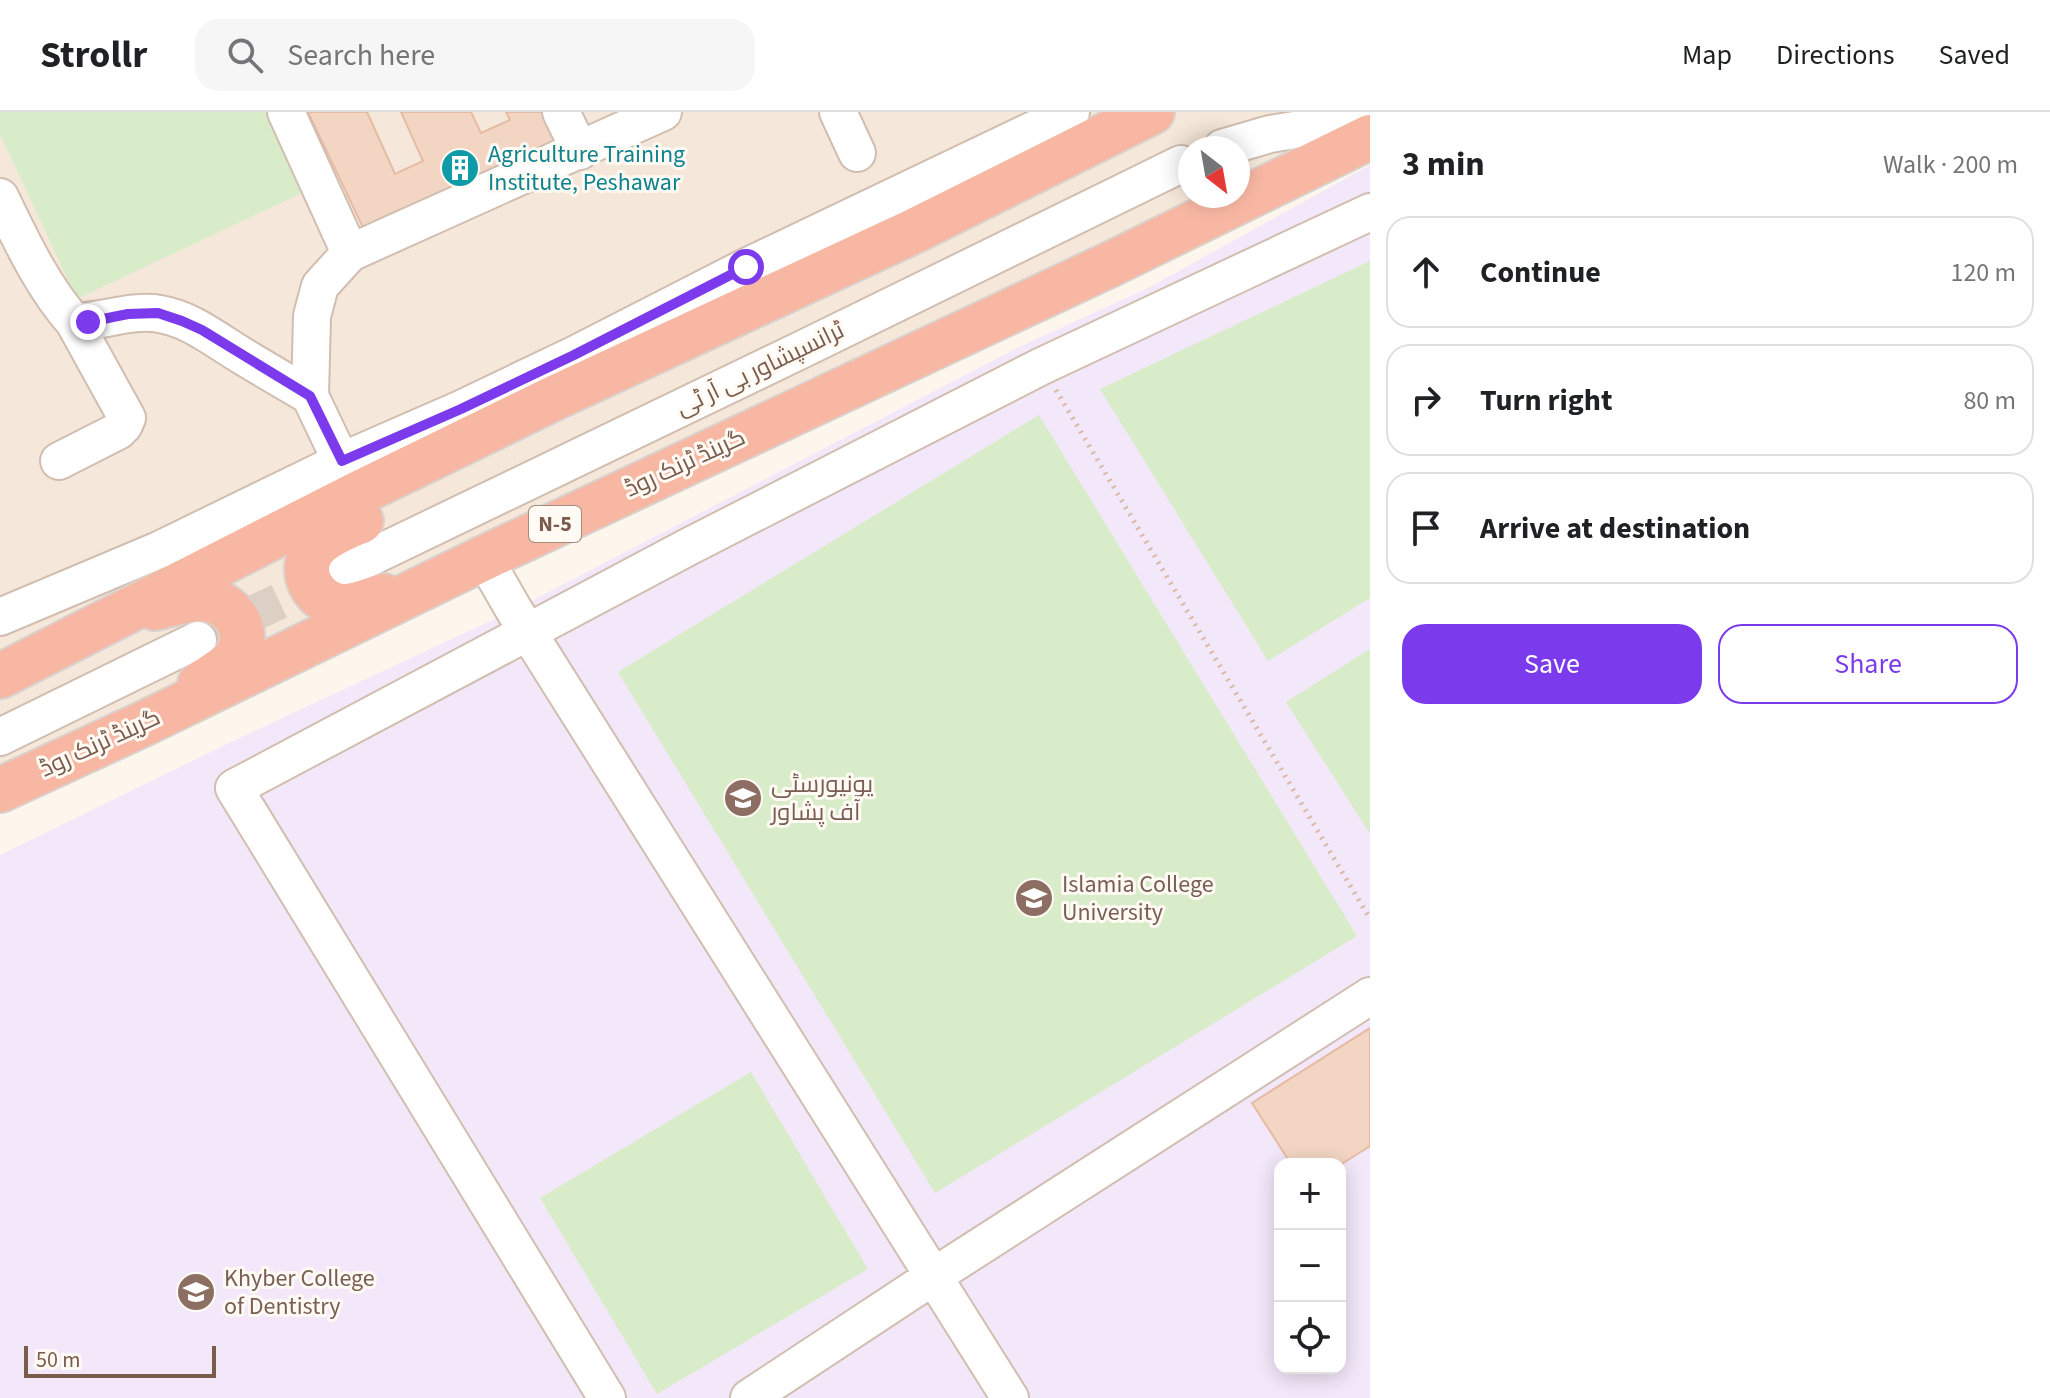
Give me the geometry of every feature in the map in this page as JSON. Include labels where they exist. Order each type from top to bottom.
[{"type":"highway","points":[[18,667],[350,478],[552,399],[914,231],[1152,112]]},
{"type":"highway","name":"گرینڈ ٹرنک روڈ","points":[[0,790],[480,560],[1111,264],[1370,137]]},
{"type":"highway","points":[[480,560],[365,602],[342,606],[325,602],[315,593],[308,579],[307,566],[315,547],[331,536],[457,469],[513,434],[552,399]]},
{"type":"highway","points":[[18,667],[112,620],[178,602],[207,599],[233,612],[242,633],[236,656],[225,668],[180,696],[145,723]]},
{"type":"street","points":[[286,112],[350,253]]},
{"type":"street","points":[[561,112],[580,151]]},
{"type":"street","points":[[350,478],[310,396],[312,316],[320,286],[350,253],[663,112]]},
{"type":"street","points":[[838,112],[857,153]]},
{"type":"street","points":[[0,617],[159,550],[350,478],[461,409],[746,267],[1071,112]]},
{"type":"street","name":"ٹرانسپشاور بی آر ٹی","points":[[1231,136],[1272,112]]},
{"type":"street","points":[[1250,140],[1319,126],[1356,112]]},
{"type":"street","name":"ٹرانسپشاور بی آر ٹی","points":[[338,573],[1178,165]]},
{"type":"street","points":[[0,197],[27,251],[63,310],[74,322],[127,418],[118,431],[59,461]]},
{"type":"street","points":[[607,1398],[234,788],[688,547],[1042,366],[1370,212]]},
{"type":"street","points":[[74,322],[158,313],[202,330],[310,396]]},
{"type":"street","points":[[480,560],[1010,1398]]},
{"type":"street","points":[[0,737],[198,640]]},
{"type":"street","points":[[749,1398],[1370,996]]},
{"type":"path","points":[[1042,366],[1370,919]]},
{"type":"shaded area","points":[[0,112],[1370,112],[1370,137],[1250,194],[1250,136],[1178,136],[1178,208],[1220,208],[0,787]]},
{"type":"shaded area","name":"یونیورسٹی آف پشاور","points":[[1370,165],[1370,1398],[0,1398],[0,855],[231,742],[514,610],[1019,347],[1148,288]]},
{"type":"green space","points":[[0,112],[274,112],[310,189],[77,299],[0,134]]},
{"type":"green space","points":[[1370,261],[1370,598],[1268,661],[1100,389]]},
{"type":"green space","points":[[1039,415],[1357,936],[935,1193],[618,672]]},
{"type":"green space","points":[[1370,649],[1370,834],[1286,702]]},
{"type":"green space","points":[[751,1072],[868,1269],[657,1394],[540,1198]]},
{"type":"building","name":"Agriculture Training Institute, Peshawar","points":[[308,112],[367,112],[395,174],[423,161],[401,112],[471,112],[481,133],[510,120],[506,112],[547,112],[562,143],[367,236]]},
{"type":"building","points":[[1370,1028],[1370,1146],[1346,1161],[1346,1158],[1287,1158],[1252,1103]]},
{"type":"tunnel","points":[[198,640],[334,575]]},
{"type":"place","name":"Agriculture Training Institute, Peshawar","points":[[460,168]]},
{"type":"place","name":"یونیورسٹی آف پشاور","points":[[743,798]]},
{"type":"place","name":"Islamia College University","points":[[1034,898]]},
{"type":"place","name":"Khyber College of Dentistry","points":[[196,1292]]},
{"type":"route","points":[[88,322],[128,314],[158,313],[202,330],[310,396],[342,461],[574,355],[746,267]]}]
